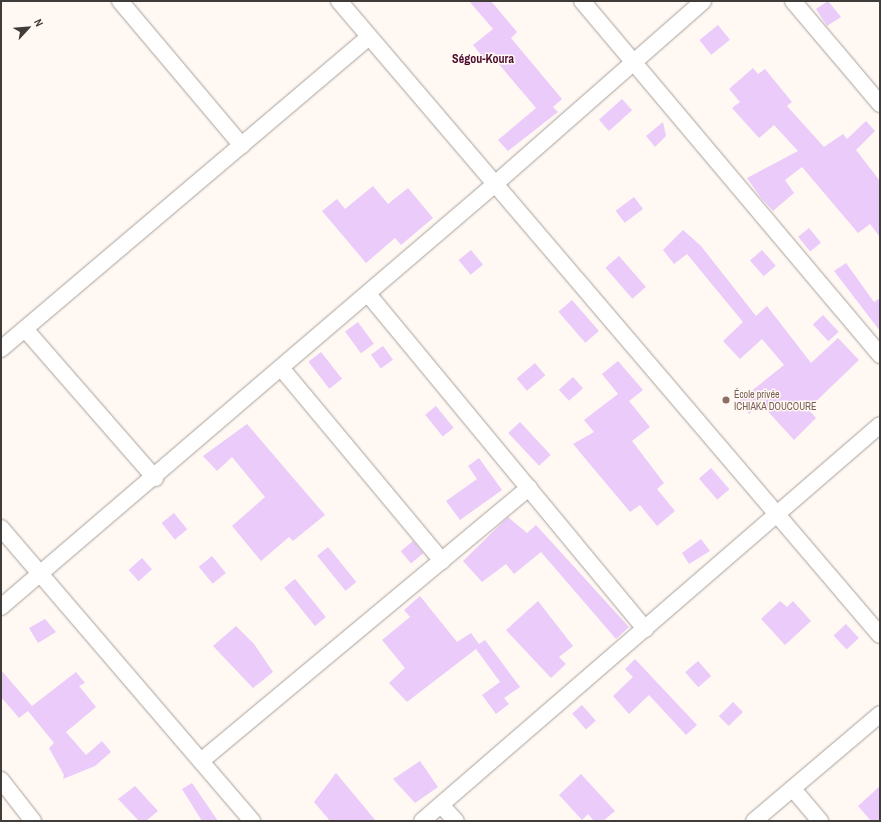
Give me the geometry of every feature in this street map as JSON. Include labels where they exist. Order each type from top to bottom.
[{"type":"street","points":[[120,1],[242,146]]},
{"type":"street","points":[[339,1],[880,635]]},
{"type":"street","points":[[582,1],[880,355]]},
{"type":"street","points":[[1,608],[155,478],[368,294],[703,1]]},
{"type":"street","points":[[792,1],[880,104]]},
{"type":"street","points":[[1,349],[369,37]]},
{"type":"street","points":[[368,294],[645,629]]},
{"type":"street","points":[[25,329],[155,478]]},
{"type":"street","points":[[282,368],[442,561]]},
{"type":"street","points":[[422,821],[778,516],[880,425]]},
{"type":"street","points":[[201,761],[529,488]]},
{"type":"street","points":[[1,528],[252,821]]},
{"type":"street","points":[[754,821],[880,714]]},
{"type":"street","points":[[1,780],[33,821]]},
{"type":"street","points":[[793,789],[820,821]]},
{"type":"street","points":[[441,805],[456,821]]},
{"type":"building","points":[[469,1],[491,1],[517,32],[511,38],[562,99],[553,107],[558,112],[508,151],[498,140],[536,108],[492,56],[486,61],[473,45],[493,29]]},
{"type":"building","points":[[828,1],[841,17],[827,26],[816,9]]},
{"type":"building","points":[[718,25],[730,40],[711,55],[699,40]]},
{"type":"building","points":[[753,68],[758,74],[765,69],[792,102],[787,106],[824,147],[843,134],[847,139],[866,121],[875,131],[856,150],[880,181],[880,237],[870,224],[858,233],[802,167],[785,180],[794,193],[773,211],[761,198],[747,178],[798,151],[774,125],[759,138],[732,108],[740,102],[729,89]]},
{"type":"building","points":[[622,99],[632,110],[609,131],[599,120]]},
{"type":"building","points":[[663,122],[666,136],[655,147],[646,136]]},
{"type":"building","points":[[373,186],[388,204],[408,188],[433,218],[401,245],[395,238],[366,263],[322,211],[337,199],[345,209]]},
{"type":"building","points":[[634,197],[643,209],[625,223],[616,211]]},
{"type":"building","points":[[809,228],[821,243],[810,252],[798,237]]},
{"type":"building","points":[[683,230],[701,246],[756,316],[767,306],[811,363],[838,338],[859,360],[808,409],[816,418],[794,440],[761,404],[749,414],[739,401],[784,365],[762,339],[740,359],[723,341],[743,322],[687,254],[674,264],[663,250]]},
{"type":"building","points":[[471,250],[483,265],[471,275],[459,260]]},
{"type":"building","points":[[762,250],[776,266],[764,276],[750,260]]},
{"type":"building","points":[[619,256],[646,287],[632,299],[605,268]]},
{"type":"building","points":[[846,263],[874,302],[880,298],[880,331],[834,271]]},
{"type":"building","points":[[572,300],[599,331],[585,343],[558,312]]},
{"type":"building","points":[[823,315],[839,332],[828,341],[813,325]]},
{"type":"building","points":[[358,322],[374,344],[361,353],[345,331]]},
{"type":"building","points":[[383,346],[393,360],[381,369],[371,355]]},
{"type":"building","points":[[321,352],[342,379],[329,389],[308,362]]},
{"type":"building","points":[[618,361],[643,390],[629,401],[650,427],[632,441],[664,483],[657,489],[675,511],[657,526],[640,505],[630,512],[573,444],[594,432],[584,420],[618,394],[602,374]]},
{"type":"building","points":[[535,363],[545,375],[527,391],[517,378]]},
{"type":"building","points":[[573,377],[583,388],[569,401],[559,390]]},
{"type":"building","points":[[436,406],[454,428],[443,437],[425,415]]},
{"type":"building","points":[[520,422],[551,455],[539,466],[508,433]]},
{"type":"building","points":[[247,424],[325,515],[293,541],[289,537],[261,561],[232,526],[265,497],[232,457],[217,471],[203,456]]},
{"type":"building","points":[[479,458],[502,490],[460,520],[446,501],[477,479],[468,466]]},
{"type":"building","points":[[711,468],[729,489],[717,500],[699,478]]},
{"type":"building","points":[[174,513],[187,529],[175,539],[162,523]]},
{"type":"building","points":[[508,517],[527,533],[536,525],[629,627],[616,639],[541,552],[514,574],[506,564],[482,582],[463,561]]},
{"type":"building","points":[[701,539],[710,551],[689,564],[682,553]]},
{"type":"building","points":[[413,541],[423,553],[411,564],[401,551]]},
{"type":"building","points":[[328,547],[356,582],[345,591],[317,556]]},
{"type":"building","points":[[212,556],[226,573],[213,584],[199,567]]},
{"type":"building","points":[[142,558],[152,569],[139,581],[129,570]]},
{"type":"building","points":[[295,579],[326,617],[315,626],[284,588]]},
{"type":"building","points":[[420,596],[457,642],[471,633],[479,644],[485,640],[520,687],[504,698],[509,704],[496,714],[482,695],[500,682],[476,649],[407,702],[389,683],[405,668],[382,640],[410,617],[404,610]]},
{"type":"building","points":[[538,601],[573,646],[559,657],[566,664],[551,678],[506,630]]},
{"type":"building","points":[[780,601],[787,607],[793,601],[811,621],[785,645],[761,619]]},
{"type":"building","points":[[45,619],[56,632],[38,643],[29,628]]},
{"type":"building","points":[[846,624],[859,638],[847,649],[834,636]]},
{"type":"building","points":[[236,626],[254,644],[273,672],[253,688],[213,646]]},
{"type":"building","points":[[635,659],[697,725],[686,735],[649,695],[629,714],[613,696],[633,677],[625,669]]},
{"type":"building","points":[[698,661],[711,676],[698,687],[685,672]]},
{"type":"building","points":[[1,670],[32,706],[76,672],[85,683],[79,686],[96,707],[66,732],[86,755],[102,741],[111,752],[95,766],[63,779],[64,775],[49,748],[54,743],[28,711],[19,718],[1,697]]},
{"type":"building","points":[[733,702],[743,712],[729,726],[719,716]]},
{"type":"building","points":[[582,705],[596,721],[586,729],[572,714]]},
{"type":"building","points":[[420,761],[438,787],[415,803],[393,779]]},
{"type":"building","points":[[336,773],[376,821],[330,821],[314,802]]},
{"type":"building","points":[[581,774],[615,811],[603,821],[594,821],[588,814],[582,820],[559,795]]},
{"type":"building","points":[[192,783],[218,821],[202,821],[182,789]]},
{"type":"building","points":[[135,786],[158,811],[146,821],[139,821],[118,799]]},
{"type":"building","points":[[880,786],[880,821],[871,821],[858,806]]},
{"type":"place","name":"École privée ICHIAKA DOUCOURE","points":[[726,400]]},
{"type":"district","name":"Ségou-Koura","points":[[483,60]]}]
